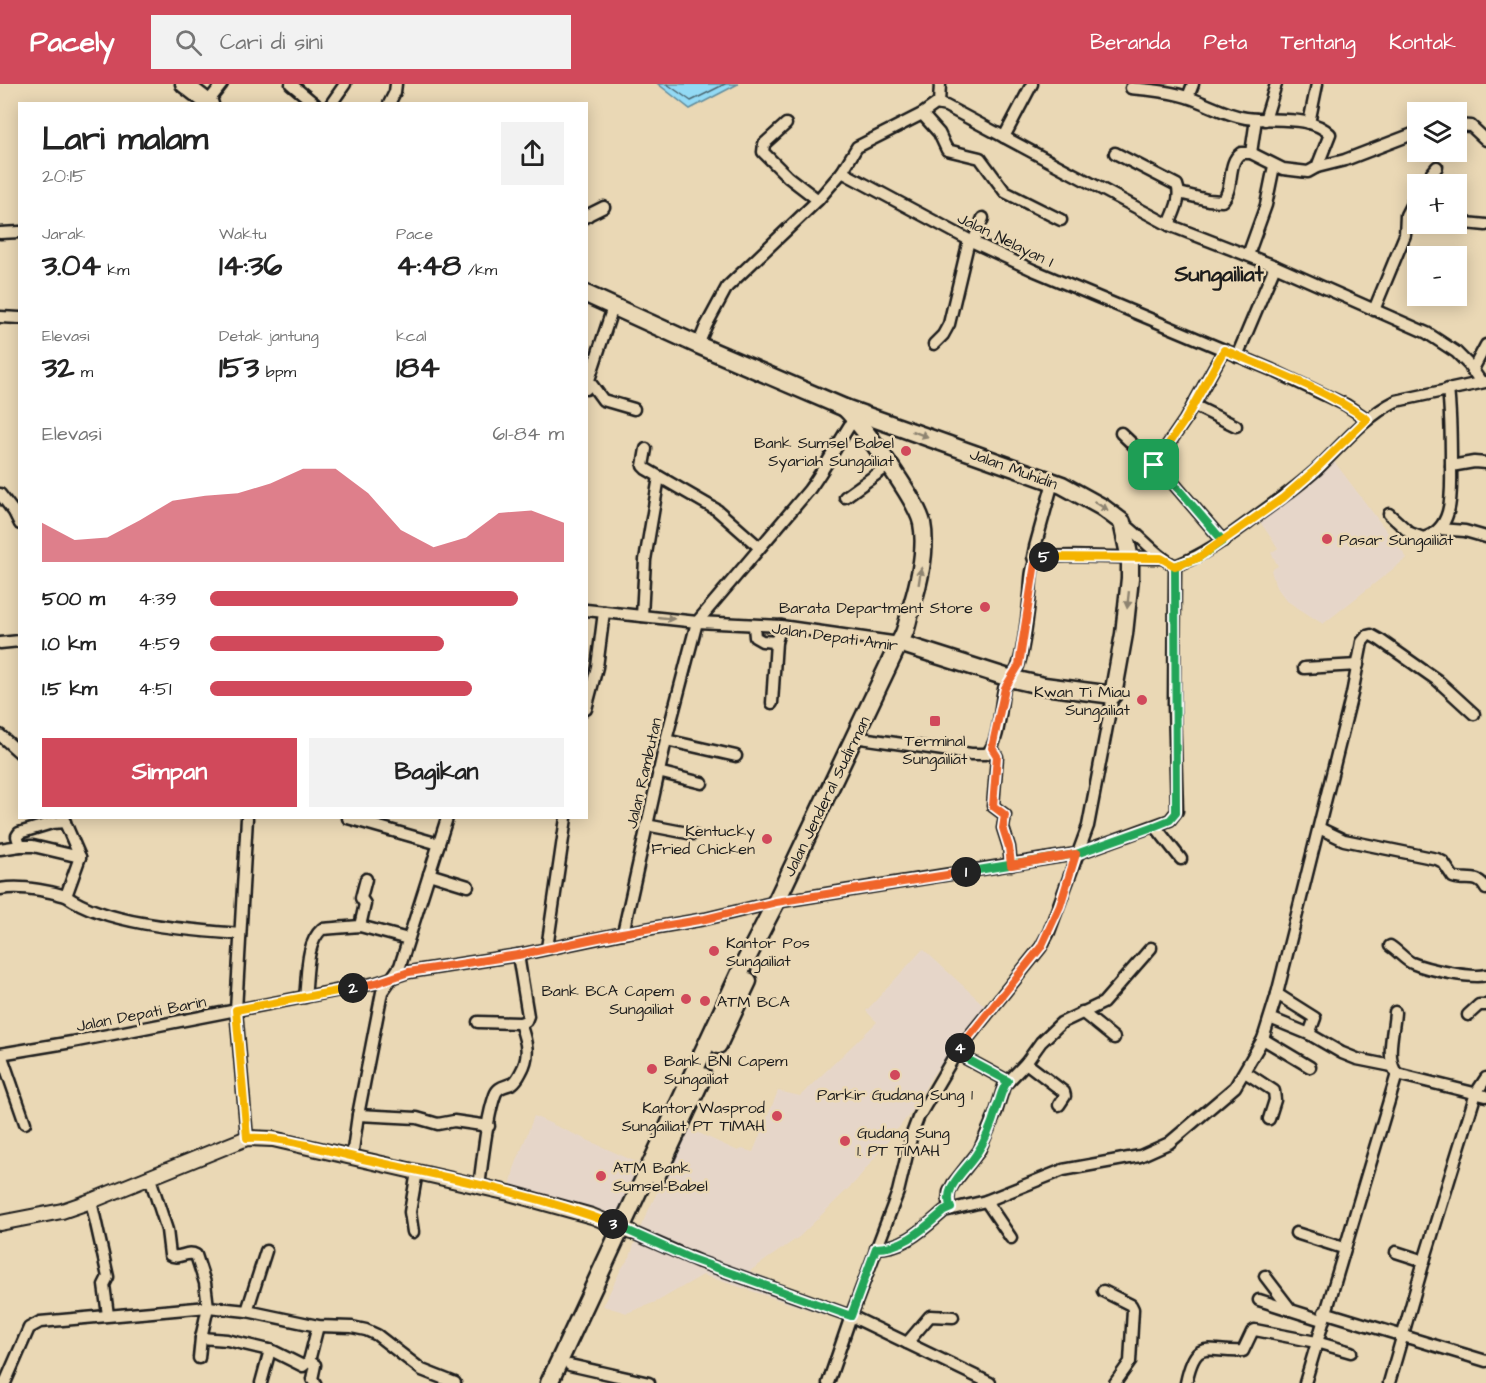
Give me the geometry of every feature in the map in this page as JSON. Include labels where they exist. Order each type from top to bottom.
[{"type":"highway","points":[[184,84],[208,102]]},
{"type":"highway","name":"Jalan Muhidin","points":[[588,295],[850,412],[891,424],[1053,482],[1083,495],[1122,522]]},
{"type":"highway","name":"Jalan Jenderal Sudirman","points":[[781,901],[861,738],[903,641],[918,588],[923,558],[921,521],[912,501],[850,412]]},
{"type":"highway","points":[[876,448],[891,424]]},
{"type":"highway","points":[[1113,695],[1124,634],[1130,559],[1122,522]]},
{"type":"highway","name":"Jalan Jenderal Sudirman","points":[[549,1383],[626,1230],[903,641]]},
{"type":"highway","name":"Jalan Depati Amir","points":[[903,641],[1010,678],[1044,686],[1113,695]]},
{"type":"highway","name":"Jalan Jenderal Sudirman","points":[[561,1383],[626,1230]]},
{"type":"main road","points":[[0,1223],[62,1210],[91,1201],[247,1138],[273,1138],[479,1186],[592,1216],[626,1230]]},
{"type":"street","points":[[210,102],[222,84]]},
{"type":"street","points":[[291,84],[313,102]]},
{"type":"street","points":[[332,102],[345,84]]},
{"type":"street","points":[[390,102],[396,84]]},
{"type":"street","points":[[939,104],[940,84]]},
{"type":"street","points":[[1004,137],[1032,84]]},
{"type":"street","points":[[1188,97],[1193,84]]},
{"type":"street","points":[[1251,153],[1260,119],[1276,84]]},
{"type":"street","points":[[1309,123],[1317,84]]},
{"type":"street","points":[[1131,88],[1188,97],[1235,116],[1309,123],[1330,134],[1317,167]]},
{"type":"street","points":[[698,345],[727,287],[775,239],[819,200],[842,172],[856,147],[939,104],[1169,225],[1275,266],[1431,335],[1456,352],[1483,382]]},
{"type":"street","points":[[922,114],[939,133],[947,150],[980,158],[1005,192],[1061,220]]},
{"type":"street","points":[[786,124],[764,144],[763,152],[788,177],[819,200]]},
{"type":"street","points":[[1467,124],[1484,138]]},
{"type":"street","points":[[1179,193],[1222,201],[1228,192],[1238,154],[1251,153],[1275,166],[1308,172],[1407,136]]},
{"type":"street","points":[[1115,153],[1177,185],[1179,193],[1169,225]]},
{"type":"street","points":[[1248,255],[1266,205],[1275,166]]},
{"type":"street","points":[[1431,174],[1437,167]]},
{"type":"street","name":"Jalan Nelayan I","points":[[842,172],[971,241],[1033,270],[1224,350],[1359,414]]},
{"type":"street","points":[[588,216],[604,207]]},
{"type":"street","points":[[934,344],[949,324],[971,241],[983,218]]},
{"type":"street","points":[[1467,224],[1484,225]]},
{"type":"street","points":[[0,233],[18,232]]},
{"type":"street","points":[[1374,310],[1407,232]]},
{"type":"street","points":[[1237,356],[1275,266]]},
{"type":"street","points":[[613,307],[588,385],[603,400],[634,409]]},
{"type":"street","points":[[0,317],[18,318]]},
{"type":"street","points":[[1472,371],[1486,345]]},
{"type":"street","points":[[1154,465],[1164,453],[1224,350]]},
{"type":"street","points":[[1122,522],[1140,536],[1161,558],[1175,566],[1198,558],[1283,498],[1314,471],[1359,414],[1396,401],[1483,382]]},
{"type":"street","points":[[1439,529],[1450,504],[1452,489],[1452,435],[1448,389]]},
{"type":"street","points":[[1193,405],[1236,426]]},
{"type":"street","points":[[697,622],[820,475],[850,412]]},
{"type":"street","points":[[1121,433],[1174,484],[1223,541]]},
{"type":"street","points":[[645,449],[643,466],[717,510],[759,547]]},
{"type":"street","points":[[1451,466],[1474,462],[1486,463]]},
{"type":"street","points":[[844,497],[888,466]]},
{"type":"street","points":[[642,616],[645,560],[659,477]]},
{"type":"street","points":[[861,738],[982,755],[992,748],[1005,688],[1019,665],[1035,563],[1033,557],[1053,482]]},
{"type":"street","points":[[0,494],[17,507]]},
{"type":"street","points":[[1389,514],[1410,533],[1423,538],[1439,529],[1465,531],[1486,537]]},
{"type":"street","points":[[1035,563],[1041,557],[1053,556],[1161,558]]},
{"type":"street","name":"Jalan Depati Barin","points":[[0,1054],[376,983],[409,972],[518,955],[622,933],[705,919],[781,901],[1076,854],[1170,820],[1177,810],[1174,717],[1175,566]]},
{"type":"street","name":"Jalan Depati Amir","points":[[588,610],[697,622],[781,627],[903,641]]},
{"type":"street","points":[[588,701],[597,667],[604,612]]},
{"type":"street","name":"Jalan Rambutan","points":[[622,933],[658,772],[697,622]]},
{"type":"street","points":[[754,626],[755,637],[758,640],[776,642]]},
{"type":"street","points":[[772,703],[776,642],[781,627]]},
{"type":"street","points":[[876,1248],[891,1247],[906,1241],[951,1208],[986,1202],[1063,1170],[1140,1156],[1169,1143],[1228,1095],[1245,1072],[1263,1039],[1270,1018],[1362,642],[1367,636],[1371,635],[1437,680],[1474,714]]},
{"type":"street","points":[[0,643],[18,640]]},
{"type":"street","points":[[1304,668],[1358,665]]},
{"type":"street","points":[[828,1383],[898,1192],[918,1118],[956,1053],[1041,947],[1060,906],[1076,854],[1088,826],[1113,695]]},
{"type":"street","points":[[0,735],[18,751]]},
{"type":"street","points":[[666,740],[736,756]]},
{"type":"street","points":[[992,748],[997,756],[993,806],[1005,815],[1003,828],[1009,847],[1011,865]]},
{"type":"street","points":[[658,772],[702,783]]},
{"type":"street","points":[[247,819],[236,1010],[247,1138]]},
{"type":"street","points":[[352,819],[439,844]]},
{"type":"street","points":[[352,1157],[381,996],[400,966],[447,819]]},
{"type":"street","points":[[547,948],[566,819]]},
{"type":"street","points":[[20,846],[17,836],[19,833],[64,820],[80,857],[66,896]]},
{"type":"street","points":[[646,825],[693,834]]},
{"type":"street","points":[[1155,826],[1181,859]]},
{"type":"street","points":[[1318,828],[1344,840],[1437,859],[1443,862],[1453,877],[1476,878],[1483,883],[1486,889]]},
{"type":"street","points":[[0,849],[33,846],[80,857]]},
{"type":"street","points":[[429,874],[468,886]]},
{"type":"street","points":[[360,926],[365,904],[361,898],[366,879]]},
{"type":"street","points":[[0,889],[14,887],[33,889],[66,896],[74,902],[105,914],[146,923],[240,934]]},
{"type":"street","points":[[305,997],[311,946],[316,935],[326,928],[360,926],[408,939]]},
{"type":"street","points":[[1390,946],[1412,963],[1471,977],[1486,975]]},
{"type":"street","points":[[951,1208],[948,1199],[949,1192],[979,1151],[996,1112],[1004,1086],[1060,1023],[1094,1009],[1102,1003],[1151,948]]},
{"type":"street","points":[[478,1022],[525,1022],[528,1016],[518,955]]},
{"type":"street","points":[[1277,994],[1315,1018],[1309,1034]]},
{"type":"street","points":[[1468,1015],[1479,1005],[1486,1005]]},
{"type":"street","points":[[1082,1012],[1114,1038]]},
{"type":"street","points":[[1305,1383],[1395,1070],[1391,1054],[1395,1012]]},
{"type":"street","points":[[1270,1018],[1309,1034],[1357,1059],[1481,1095]]},
{"type":"street","points":[[479,1186],[496,1092],[518,1078],[525,1063],[528,1050],[520,1023]]},
{"type":"street","points":[[1263,1039],[1310,1067]]},
{"type":"street","points":[[956,1053],[1008,1081]]},
{"type":"street","points":[[0,1054],[25,1123]]},
{"type":"street","points":[[1026,1063],[1064,1092],[1059,1105]]},
{"type":"street","points":[[1245,1072],[1274,1091],[1275,1100],[1269,1119]]},
{"type":"street","points":[[1389,1383],[1424,1261],[1486,1078]]},
{"type":"street","points":[[358,1115],[417,1118],[441,1125],[454,1121],[489,1126]]},
{"type":"street","points":[[413,1232],[410,1212],[417,1172]]},
{"type":"street","points":[[150,1178],[167,1230],[169,1254],[175,1257],[190,1253],[196,1254],[205,1283],[208,1307],[199,1358]]},
{"type":"street","points":[[91,1201],[108,1277],[104,1285],[108,1315]]},
{"type":"street","points":[[986,1202],[1011,1238]]},
{"type":"street","points":[[626,1230],[689,1258],[851,1316],[990,1383]]},
{"type":"street","points":[[1296,1233],[1343,1248]]},
{"type":"street","points":[[247,1311],[266,1251]]},
{"type":"street","points":[[1396,1252],[1424,1261]]},
{"type":"street","points":[[1265,1276],[1291,1310]]},
{"type":"street","points":[[1103,1291],[1131,1305],[1133,1309],[1130,1362],[1115,1383]]},
{"type":"street","points":[[1259,1300],[1486,1361]]},
{"type":"street","points":[[4,1383],[27,1333],[32,1326],[44,1321],[208,1307],[247,1311],[318,1326],[352,1327],[377,1335],[422,1370],[456,1383]]},
{"type":"street","points":[[907,1343],[930,1316],[953,1317]]},
{"type":"street","points":[[201,1338],[227,1340],[270,1350],[282,1354],[299,1365],[304,1365],[309,1361],[318,1326]]},
{"type":"street","points":[[1186,1383],[1190,1362],[1198,1353],[1208,1349],[1242,1352],[1254,1330],[1316,1342],[1351,1352]]},
{"type":"street","points":[[261,1383],[270,1350]]},
{"type":"street","points":[[309,1361],[315,1365],[312,1379],[315,1383]]},
{"type":"street","points":[[570,1365],[649,1383]]},
{"type":"shaded area","name":"Pasar Sungailiat","points":[[1330,456],[1407,558],[1323,624],[1287,601],[1275,585],[1271,570],[1278,566],[1271,553],[1278,548],[1256,516]]},
{"type":"shaded area","points":[[923,949],[985,1006],[932,1076],[913,1110],[856,1181],[799,1237],[750,1271],[828,1303],[825,1315],[703,1275],[658,1301],[627,1313],[603,1306],[621,1269],[630,1257],[639,1230],[688,1128],[738,1151],[742,1149],[753,1152],[778,1091],[800,1096],[877,1022],[866,1011]]},
{"type":"shaded area","points":[[534,1116],[645,1166],[619,1222],[509,1192],[514,1169]]},
{"type":"water","points":[[658,84],[738,84],[690,109]]},
{"type":"place","name":"Bank Sumsel Babel Syariah Sungailiat","points":[[906,451]]},
{"type":"place","name":"Pasar Sungailiat","points":[[1327,539]]},
{"type":"place","name":"Barata Department Store","points":[[985,607]]},
{"type":"place","name":"Kwan Ti Miau Sungailiat","points":[[1142,700]]},
{"type":"place","name":"Terminal Sungailiat","points":[[935,721]]},
{"type":"place","name":"Kentucky Fried Chicken","points":[[767,839]]},
{"type":"place","name":"Kantor Pos Sungailiat","points":[[714,951]]},
{"type":"place","name":"Bank BCA Capem Sungailiat","points":[[686,999]]},
{"type":"place","name":"ATM BCA","points":[[705,1001]]},
{"type":"place","name":"Bank BNI Capem Sungailiat","points":[[652,1069]]},
{"type":"place","name":"Parkir Gudang Sung 1","points":[[895,1075]]},
{"type":"place","name":"Kantor Wasprod Sungailiat PT TIMAH","points":[[777,1116]]},
{"type":"place","name":"Gudang Sung 1. PT TIMAH","points":[[845,1141]]},
{"type":"place","name":"ATM Bank Sumsel-Babel","points":[[601,1176]]},
{"type":"district","name":"Sungailiat","points":[[1219,273]]},
{"type":"route","points":[[1154,465],[1174,484],[1223,541],[1198,558],[1175,566],[1174,706],[1177,810],[1170,820],[1076,854],[1064,855],[1011,865],[776,902],[705,919],[622,933],[518,955],[409,972],[376,983],[236,1010],[247,1138],[273,1138],[509,1193],[592,1216],[689,1258],[851,1316],[876,1248],[891,1247],[906,1241],[951,1208],[948,1199],[949,1192],[979,1151],[1008,1081],[956,1053],[1041,947],[1060,906],[1076,854],[1011,865],[1009,847],[1003,828],[1005,815],[993,806],[997,756],[992,748],[1005,688],[1019,665],[1037,559],[1053,556],[1161,558],[1175,566],[1198,558],[1223,541],[1256,516],[1283,498],[1367,419],[1346,405],[1224,350],[1185,420],[1154,465]]}]
